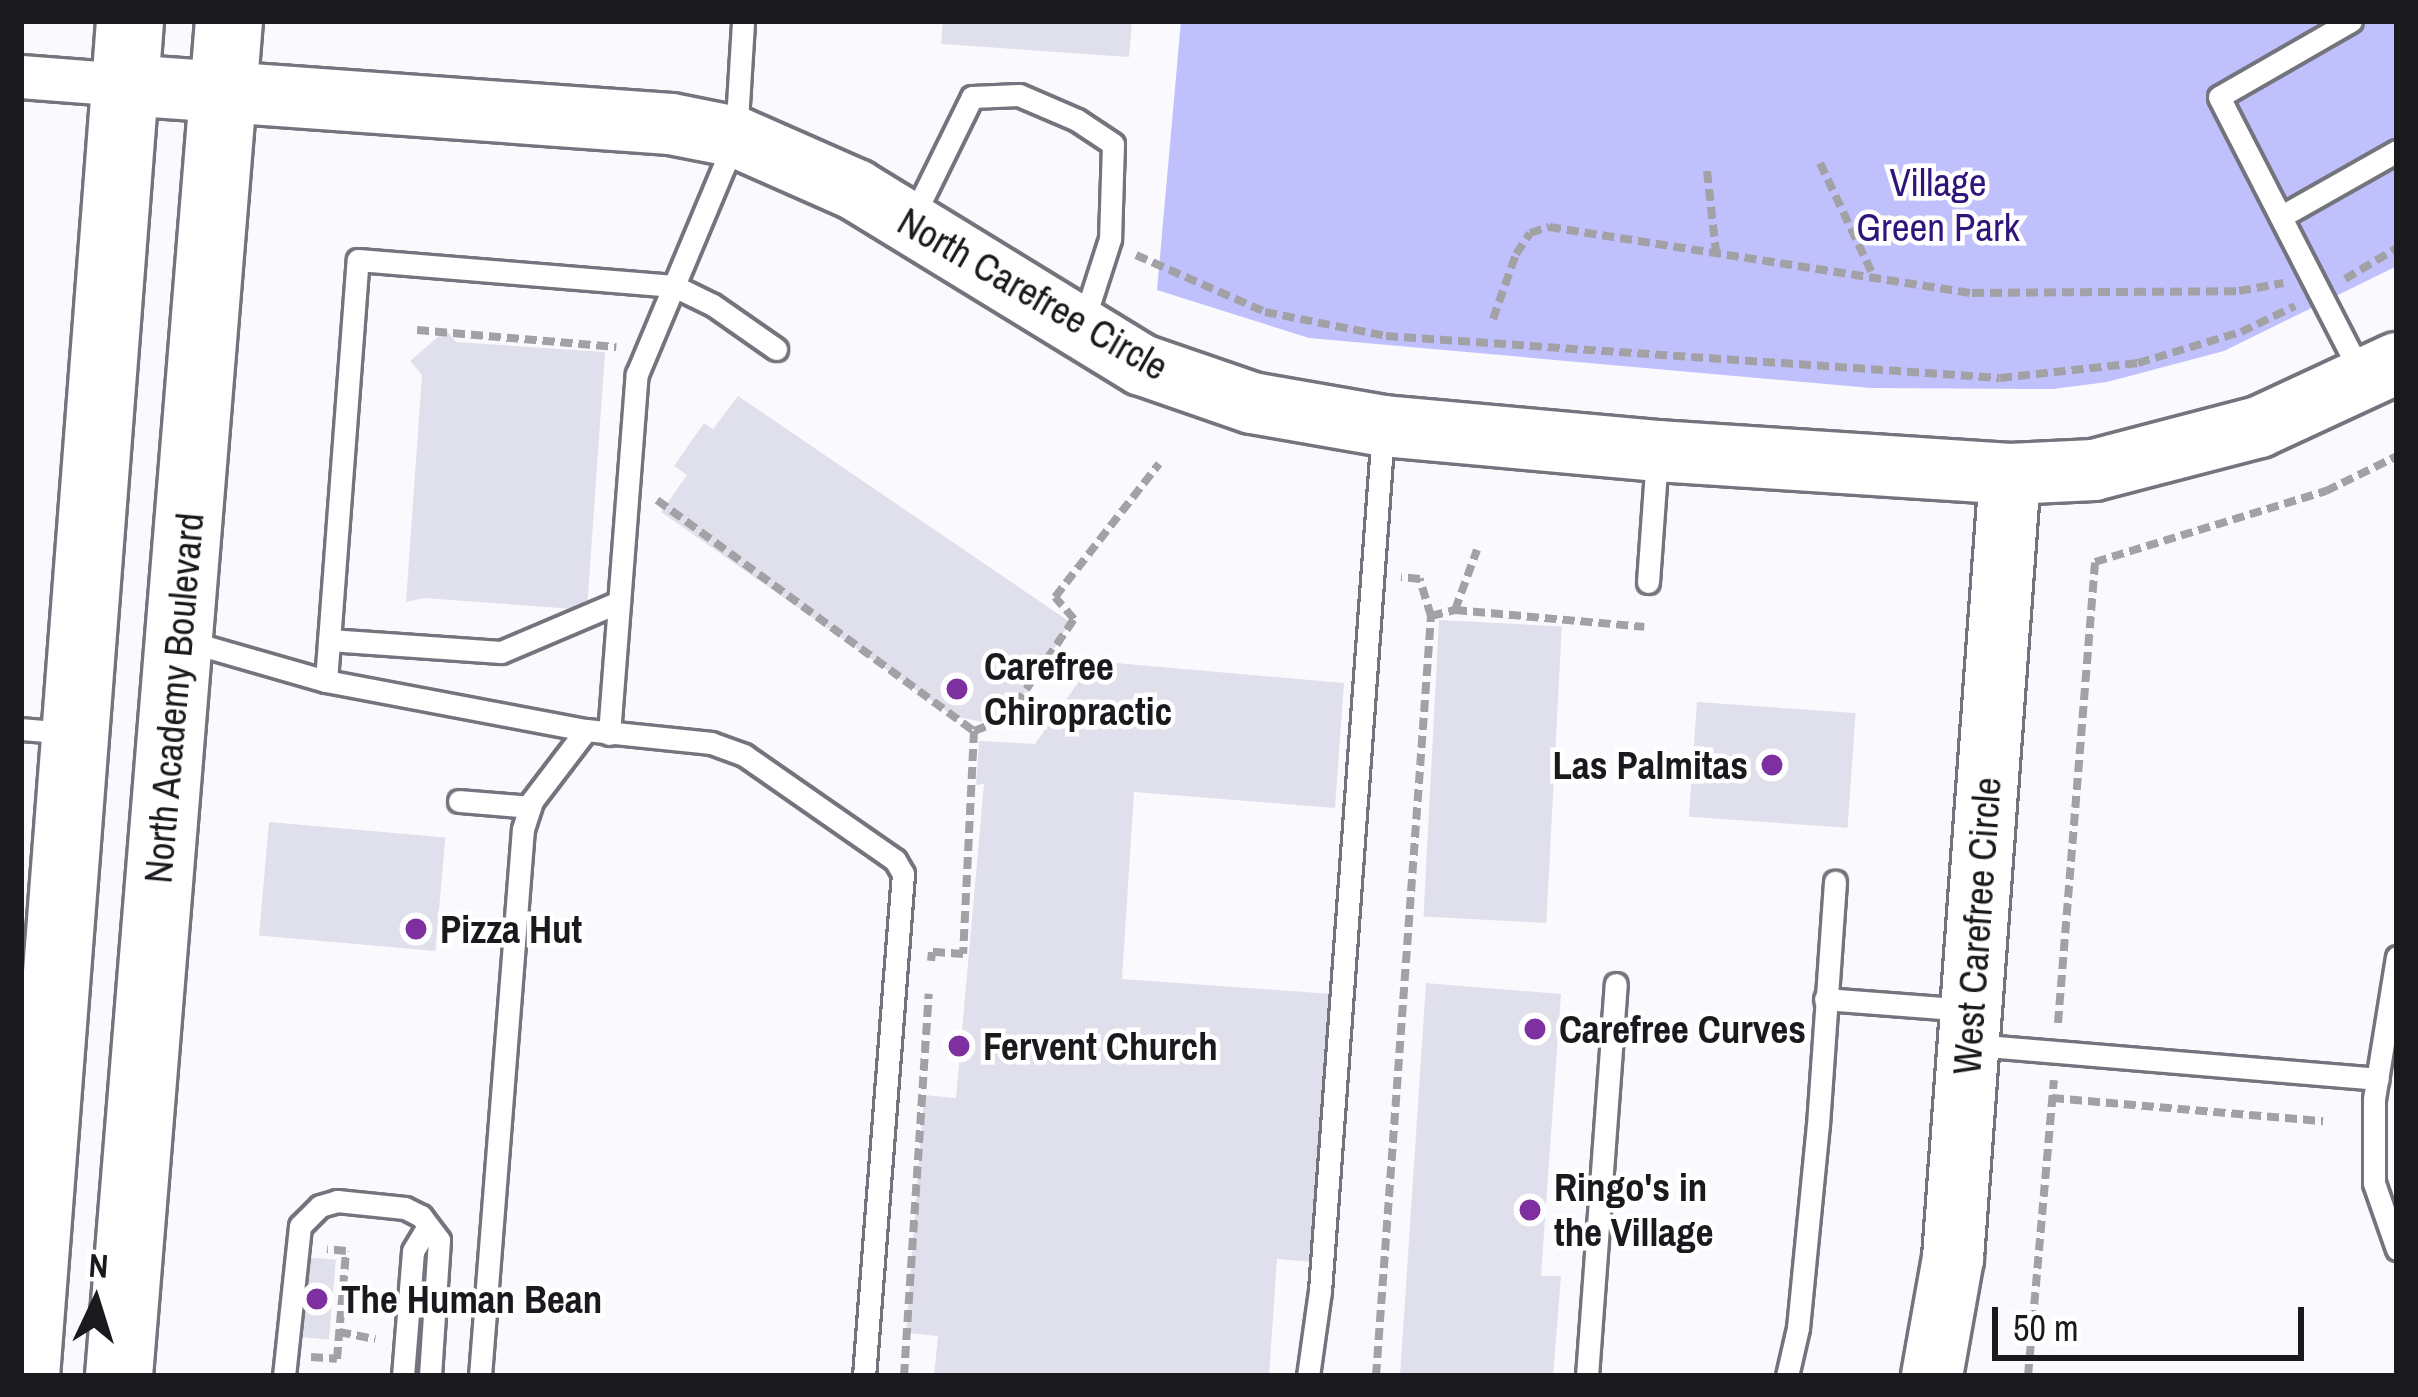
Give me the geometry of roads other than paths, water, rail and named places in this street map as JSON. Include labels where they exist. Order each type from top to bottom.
[{"type":"highway","points":[[26,1376],[48,732],[130,21]]},
{"type":"highway","name":"North Academy Boulevard","points":[[119,1376],[229,21]]},
{"type":"main road","name":"North Carefree Circle","points":[[125,85],[671,124],[736,137],[797,160],[1081,330],[1191,384],[1318,418],[1657,451],[2009,474],[2094,470],[2202,443],[2259,427],[2381,371]]},
{"type":"main road","name":"West Carefree Circle","points":[[1932,1376],[1953,1258],[2009,474]]},
{"type":"street","name":"North Carefree Circle","points":[[21,77],[125,85]]},
{"type":"lane","points":[[480,1376],[523,830],[530,807],[598,732],[619,602],[632,404],[648,350],[736,137],[743,21]]},
{"type":"lane","points":[[2351,21],[2219,98],[2318,285],[2381,371]]},
{"type":"lane","points":[[910,224],[972,97],[1019,95],[1077,120],[1113,144],[1110,238],[1081,330]]},
{"type":"lane","points":[[2282,217],[2397,152]]},
{"type":"lane","points":[[326,681],[358,260],[674,286],[713,305],[776,349]]},
{"type":"lane","points":[[1308,1376],[1320,1292],[1384,426]]},
{"type":"lane","points":[[1648,583],[1657,451]]},
{"type":"lane","points":[[329,640],[501,652],[619,602]]},
{"type":"lane","points":[[179,639],[326,681],[598,732],[711,743],[744,755],[895,860],[903,874],[865,1376]]},
{"type":"lane","points":[[459,801],[530,807]]},
{"type":"lane","points":[[1787,1376],[1798,1328],[1835,882]]},
{"type":"lane","points":[[2397,957],[2378,1078],[2374,1183],[2397,1249]]},
{"type":"lane","points":[[1587,1376],[1616,984]]},
{"type":"lane","points":[[1825,999],[1970,1027],[2056,1052],[2378,1078]]},
{"type":"lane","points":[[285,1366],[295,1247],[307,1215],[337,1201],[405,1208],[428,1228],[441,1252],[430,1376]]},
{"type":"lane","points":[[403,1376],[413,1251],[428,1228]]},
{"type":"place","name":"Carefree Chiropractic","points":[[957,689]]},
{"type":"place","name":"Las Palmitas","points":[[1772,765]]},
{"type":"place","name":"Pizza Hut","points":[[416,929]]},
{"type":"place","name":"Carefree Curves","points":[[1535,1029]]},
{"type":"place","name":"Fervent Church","points":[[959,1046]]},
{"type":"place","name":"Ringo's in the Village","points":[[1530,1210]]},
{"type":"place","name":"The Human Bean","points":[[317,1299]]},
{"type":"park label","name":"Village Green Park","points":[[1938,206]]}]
